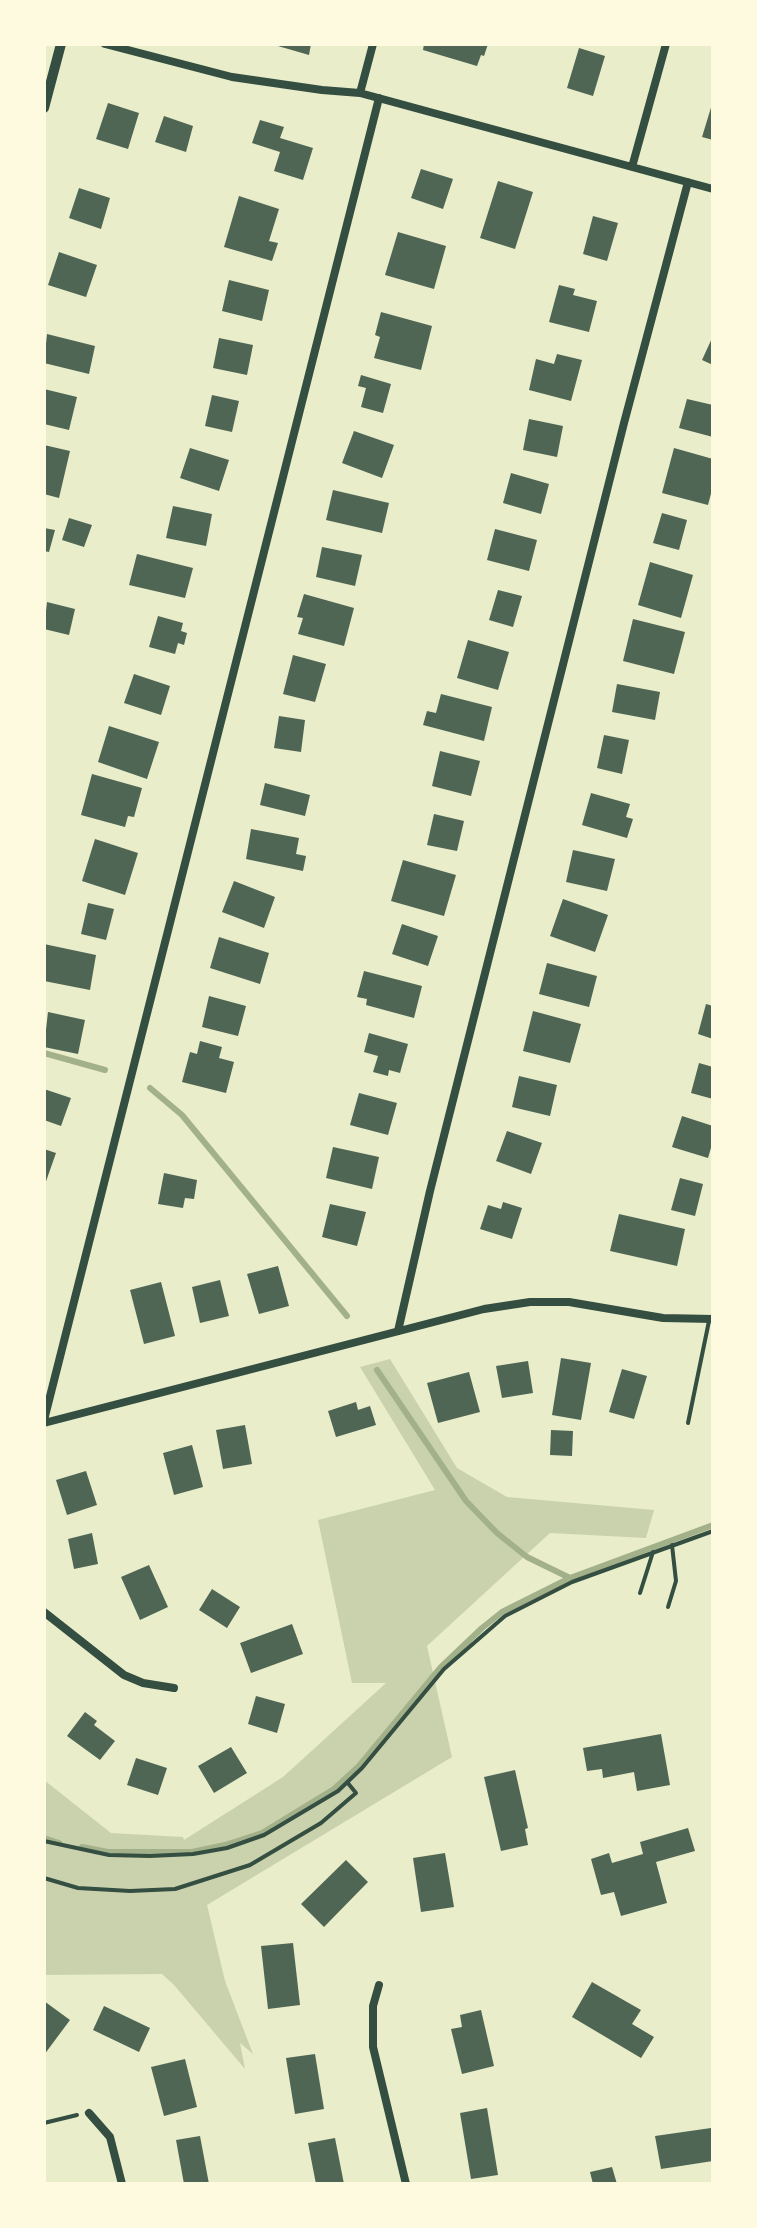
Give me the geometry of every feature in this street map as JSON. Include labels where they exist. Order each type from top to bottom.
[{"type":"street","points":[[44,108],[61,44]]},
{"type":"street","points":[[105,44],[232,77],[360,93],[713,189]]},
{"type":"street","points":[[360,93],[373,44]]},
{"type":"street","points":[[632,167],[666,44]]},
{"type":"street","points":[[379,98],[44,1422],[484,1309],[530,1302],[569,1302],[663,1318],[711,1319]]},
{"type":"street","points":[[398,1331],[430,1191],[616,454],[688,182]]},
{"type":"street","points":[[44,1612],[124,1675],[143,1683],[174,1688]]},
{"type":"street","points":[[379,1985],[373,2006],[373,2047],[406,2184]]},
{"type":"street","points":[[89,2113],[110,2137],[122,2184]]},
{"type":"lane","points":[[688,1423],[711,1319]]},
{"type":"path","points":[[44,1841],[109,1855],[193,1854],[227,1848],[264,1835],[338,1791],[444,1669],[505,1616],[572,1582],[713,1531]]},
{"type":"path","points":[[668,1607],[676,1581],[672,1545]]},
{"type":"path","points":[[640,1593],[653,1552]]},
{"type":"path","points":[[44,1878],[78,1888],[130,1891],[175,1889],[250,1865],[321,1823],[356,1793],[347,1782]]},
{"type":"path","points":[[44,2123],[89,2113]]},
{"type":"green space","points":[[390,1359],[457,1468],[507,1497],[654,1510],[646,1538],[550,1533],[427,1646],[452,1757],[207,1905],[225,1981],[253,2054],[240,2043],[245,2069],[162,1974],[44,1975],[44,1780],[111,1833],[183,1837],[184,1840],[283,1777],[386,1683],[352,1683],[318,1520],[435,1490],[360,1367]]},
{"type":"building","points":[[271,44],[311,44],[309,55]]},
{"type":"building","points":[[424,44],[488,44],[477,66],[423,50]]},
{"type":"building","points":[[579,48],[605,56],[593,96],[567,88]]},
{"type":"building","points":[[713,101],[713,140],[702,137]]},
{"type":"building","points":[[108,103],[139,113],[128,149],[96,139]]},
{"type":"building","points":[[164,116],[193,126],[186,152],[155,142]]},
{"type":"building","points":[[260,120],[284,127],[280,138],[313,148],[303,180],[274,171],[280,152],[252,143]]},
{"type":"building","points":[[421,169],[453,179],[443,209],[411,198]]},
{"type":"building","points":[[498,181],[533,192],[515,249],[480,238]]},
{"type":"building","points":[[79,188],[110,198],[101,229],[69,218]]},
{"type":"building","points":[[239,196],[279,209],[269,241],[278,243],[272,261],[224,247]]},
{"type":"building","points":[[593,216],[618,223],[607,261],[583,254]]},
{"type":"building","points":[[398,232],[446,246],[434,289],[385,275]]},
{"type":"building","points":[[59,252],[97,265],[86,297],[48,285]]},
{"type":"building","points":[[229,280],[269,290],[262,321],[222,311]]},
{"type":"building","points":[[559,285],[575,289],[573,295],[597,301],[589,332],[549,322]]},
{"type":"building","points":[[381,312],[432,326],[421,370],[374,358],[380,337],[375,335]]},
{"type":"building","points":[[47,334],[95,346],[89,374],[44,363]]},
{"type":"building","points":[[713,336],[713,365],[702,360]]},
{"type":"building","points":[[219,338],[253,345],[247,375],[213,368]]},
{"type":"building","points":[[557,354],[582,360],[571,401],[529,390],[536,359],[554,364]]},
{"type":"building","points":[[361,375],[391,384],[383,413],[361,407],[366,388],[358,386]]},
{"type":"building","points":[[44,389],[77,397],[69,430],[44,424]]},
{"type":"building","points":[[212,395],[239,401],[232,432],[205,426]]},
{"type":"building","points":[[687,399],[713,405],[713,437],[679,428]]},
{"type":"building","points":[[529,419],[563,426],[557,457],[523,450]]},
{"type":"building","points":[[354,431],[394,445],[382,478],[342,463]]},
{"type":"building","points":[[44,445],[70,451],[59,498],[44,494]]},
{"type":"building","points":[[190,448],[229,460],[219,491],[180,478]]},
{"type":"building","points":[[674,448],[713,459],[713,486],[708,505],[662,493]]},
{"type":"building","points":[[511,473],[549,484],[541,514],[503,503]]},
{"type":"building","points":[[333,490],[389,503],[382,533],[326,520]]},
{"type":"building","points":[[173,506],[212,514],[206,546],[166,538]]},
{"type":"building","points":[[662,513],[687,520],[679,550],[653,543]]},
{"type":"building","points":[[69,518],[92,525],[84,547],[62,540]]},
{"type":"building","points":[[44,528],[55,530],[49,552],[44,551]]},
{"type":"building","points":[[495,529],[537,540],[529,571],[487,560]]},
{"type":"building","points":[[322,547],[362,555],[355,586],[316,577]]},
{"type":"building","points":[[137,554],[193,568],[185,598],[129,585]]},
{"type":"building","points":[[650,562],[693,575],[681,618],[638,605]]},
{"type":"building","points":[[498,590],[522,596],[513,627],[489,620]]},
{"type":"building","points":[[304,594],[354,608],[344,646],[298,634],[303,618],[297,617]]},
{"type":"building","points":[[47,602],[75,609],[69,635],[44,629]]},
{"type":"building","points":[[158,616],[183,623],[181,631],[187,633],[184,645],[178,643],[175,654],[149,647]]},
{"type":"building","points":[[633,619],[685,632],[674,674],[623,661]]},
{"type":"building","points":[[468,640],[509,652],[498,690],[457,678]]},
{"type":"building","points":[[293,655],[326,664],[315,702],[283,694]]},
{"type":"building","points":[[134,674],[170,686],[161,715],[124,703]]},
{"type":"building","points":[[617,684],[660,692],[655,720],[612,712]]},
{"type":"building","points":[[441,694],[492,707],[484,741],[423,725],[427,711],[436,713]]},
{"type":"building","points":[[279,716],[305,720],[301,752],[274,748]]},
{"type":"building","points":[[109,726],[159,742],[147,779],[98,762]]},
{"type":"building","points":[[604,735],[629,740],[622,774],[597,768]]},
{"type":"building","points":[[440,751],[480,761],[471,796],[432,786]]},
{"type":"building","points":[[92,774],[142,788],[134,817],[128,816],[125,827],[81,815]]},
{"type":"building","points":[[265,783],[310,795],[305,816],[260,805]]},
{"type":"building","points":[[591,793],[630,804],[626,817],[633,819],[627,838],[582,825]]},
{"type":"building","points":[[434,814],[464,821],[457,851],[427,845]]},
{"type":"building","points":[[251,829],[299,838],[296,854],[306,856],[303,871],[246,859]]},
{"type":"building","points":[[95,839],[138,853],[125,895],[82,881]]},
{"type":"building","points":[[573,850],[615,859],[607,891],[566,882]]},
{"type":"building","points":[[403,860],[456,875],[444,916],[391,901]]},
{"type":"building","points":[[234,881],[275,897],[264,928],[222,912]]},
{"type":"building","points":[[563,899],[608,915],[595,952],[550,936]]},
{"type":"building","points":[[88,903],[114,909],[106,940],[81,934]]},
{"type":"building","points":[[402,924],[438,936],[428,966],[392,954]]},
{"type":"building","points":[[219,937],[269,953],[260,984],[210,968]]},
{"type":"building","points":[[44,944],[96,955],[90,990],[44,981]]},
{"type":"building","points":[[547,963],[597,976],[589,1007],[539,994]]},
{"type":"building","points":[[364,971],[422,986],[414,1018],[366,1005],[367,999],[357,997]]},
{"type":"building","points":[[209,996],[246,1006],[238,1036],[202,1027]]},
{"type":"building","points":[[706,1004],[713,1006],[713,1039],[698,1034]]},
{"type":"building","points":[[533,1011],[581,1024],[570,1063],[523,1051]]},
{"type":"building","points":[[48,1012],[85,1020],[78,1054],[44,1047]]},
{"type":"building","points":[[369,1033],[408,1044],[400,1073],[389,1070],[388,1076],[373,1072],[378,1056],[364,1052]]},
{"type":"building","points":[[200,1041],[222,1047],[219,1058],[234,1062],[226,1093],[182,1082],[190,1052],[197,1054]]},
{"type":"building","points":[[699,1063],[713,1067],[713,1099],[691,1093]]},
{"type":"building","points":[[519,1076],[557,1085],[550,1116],[512,1107]]},
{"type":"building","points":[[44,1089],[71,1098],[61,1126],[44,1120]]},
{"type":"building","points":[[359,1093],[397,1103],[388,1135],[350,1125]]},
{"type":"building","points":[[682,1116],[713,1126],[708,1158],[672,1147]]},
{"type":"building","points":[[507,1131],[542,1143],[531,1174],[496,1161]]},
{"type":"building","points":[[333,1147],[379,1157],[372,1189],[326,1178]]},
{"type":"building","points":[[44,1149],[56,1153],[44,1187]]},
{"type":"building","points":[[164,1173],[197,1180],[194,1199],[185,1198],[183,1208],[158,1204]]},
{"type":"building","points":[[680,1178],[703,1184],[695,1216],[671,1210]]},
{"type":"building","points":[[503,1202],[522,1208],[512,1239],[480,1229],[488,1205],[501,1209]]},
{"type":"building","points":[[330,1204],[366,1212],[357,1246],[322,1237]]},
{"type":"building","points":[[619,1214],[685,1229],[677,1266],[610,1251]]},
{"type":"building","points":[[278,1266],[289,1306],[259,1314],[247,1274]]},
{"type":"building","points":[[220,1280],[229,1316],[200,1323],[192,1287]]},
{"type":"building","points":[[161,1282],[175,1336],[144,1344],[130,1290]]},
{"type":"building","points":[[561,1358],[591,1363],[581,1420],[552,1415]]},
{"type":"building","points":[[528,1361],[533,1393],[502,1398],[496,1366]]},
{"type":"building","points":[[622,1369],[647,1376],[634,1419],[609,1412]]},
{"type":"building","points":[[469,1372],[480,1412],[438,1423],[427,1383]]},
{"type":"building","points":[[356,1402],[358,1410],[370,1406],[376,1425],[336,1437],[328,1411]]},
{"type":"building","points":[[245,1425],[252,1464],[223,1469],[216,1430]]},
{"type":"building","points":[[551,1430],[573,1431],[572,1456],[550,1455]]},
{"type":"building","points":[[192,1445],[203,1487],[174,1495],[163,1453]]},
{"type":"building","points":[[86,1471],[97,1505],[67,1515],[56,1480]]},
{"type":"building","points":[[92,1533],[98,1564],[74,1569],[68,1539]]},
{"type":"building","points":[[149,1565],[168,1607],[140,1620],[121,1577]]},
{"type":"building","points":[[212,1589],[240,1607],[227,1628],[199,1610]]},
{"type":"building","points":[[292,1624],[303,1654],[251,1673],[240,1643]]},
{"type":"building","points":[[256,1696],[285,1704],[277,1733],[248,1724]]},
{"type":"building","points":[[85,1712],[97,1721],[94,1725],[115,1741],[100,1760],[67,1736]]},
{"type":"building","points":[[661,1734],[670,1785],[637,1791],[634,1772],[603,1778],[602,1769],[587,1771],[583,1748]]},
{"type":"building","points":[[231,1747],[247,1773],[214,1793],[198,1766]]},
{"type":"building","points":[[136,1758],[167,1768],[158,1795],[127,1785]]},
{"type":"building","points":[[515,1770],[528,1828],[525,1829],[528,1845],[501,1851],[484,1777]]},
{"type":"building","points":[[688,1828],[695,1851],[656,1862],[667,1903],[621,1916],[614,1892],[601,1895],[591,1859],[609,1853],[612,1863],[643,1854],[640,1842]]},
{"type":"building","points":[[445,1853],[454,1907],[421,1912],[413,1858]]},
{"type":"building","points":[[346,1860],[368,1882],[324,1927],[301,1904]]},
{"type":"building","points":[[293,1943],[300,2005],[268,2009],[261,1946]]},
{"type":"building","points":[[592,1982],[641,2010],[632,2024],[654,2037],[641,2058],[572,2017]]},
{"type":"building","points":[[44,2001],[70,2020],[44,2055]]},
{"type":"building","points":[[104,2006],[150,2028],[139,2052],[93,2030]]},
{"type":"building","points":[[481,2010],[494,2066],[462,2074],[451,2029],[462,2027],[460,2015]]},
{"type":"building","points":[[315,2054],[324,2109],[295,2114],[286,2058]]},
{"type":"building","points":[[185,2059],[197,2107],[164,2116],[151,2067]]},
{"type":"building","points":[[487,2108],[498,2175],[471,2179],[460,2113]]},
{"type":"building","points":[[711,2128],[713,2161],[661,2169],[655,2136]]},
{"type":"building","points":[[200,2136],[209,2184],[184,2184],[176,2140]]},
{"type":"building","points":[[335,2138],[344,2184],[316,2184],[308,2143]]},
{"type":"building","points":[[612,2167],[617,2184],[593,2184],[590,2172]]},
{"type":"waterway","points":[[44,1053],[105,1070]]},
{"type":"waterway","points":[[150,1088],[182,1115],[347,1316]]},
{"type":"waterway","points":[[377,1370],[466,1501],[497,1533],[527,1557],[570,1578]]},
{"type":"waterway","points":[[82,1847],[108,1852],[192,1852],[262,1833],[334,1789],[359,1766],[441,1667],[502,1612],[570,1578],[713,1525]]},
{"type":"waterway","points":[[44,1838],[59,1843]]}]
